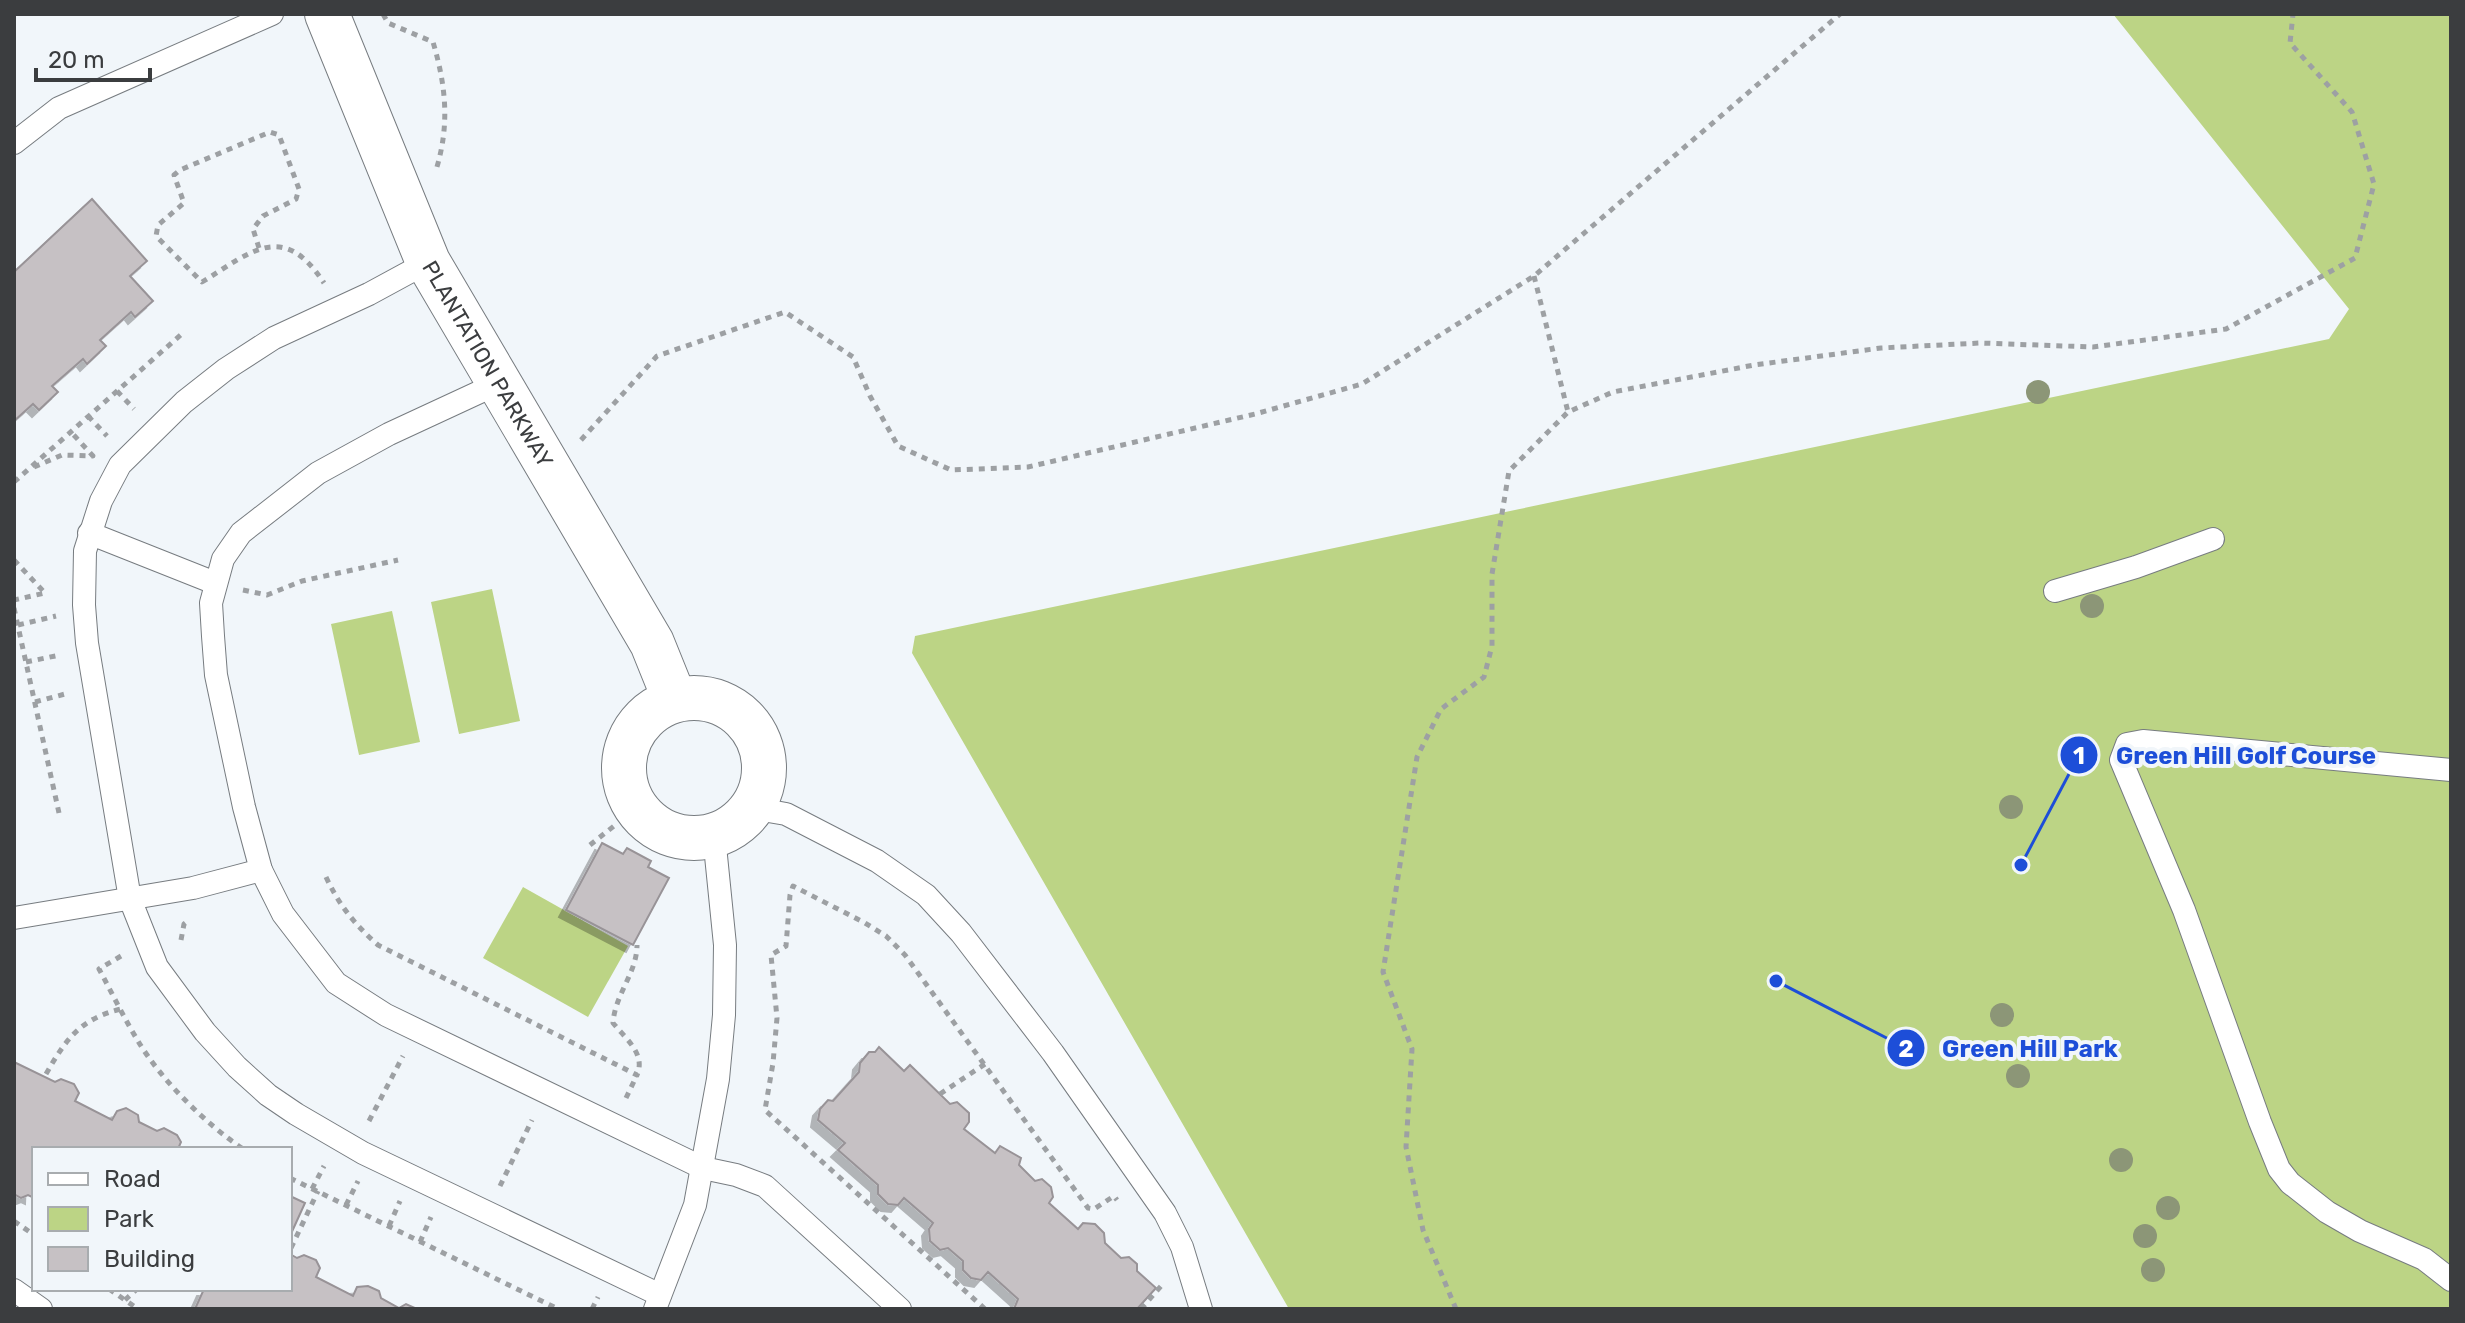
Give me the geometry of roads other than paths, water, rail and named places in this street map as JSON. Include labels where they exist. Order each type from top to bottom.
[{"type":"street","name":"PLANTATION PARKWAY","points":[[327,14],[428,262],[652,643],[675,700]]},
{"type":"street","points":[[700,698],[723,704],[744,718],[758,738],[764,762],[762,786],[752,808],[735,825],[714,836],[691,838],[670,834],[650,824],[635,808],[626,787],[623,766],[627,744],[639,724],[655,709],[675,700],[700,698]]},
{"type":"lane","points":[[14,143],[59,108],[272,14]]},
{"type":"lane","points":[[428,262],[274,338],[226,369],[184,402],[120,465],[101,501],[89,533],[83,578],[87,643],[130,899],[157,967],[178,998],[229,1059],[268,1095],[323,1132],[658,1302],[695,1205],[718,1079],[724,1015],[725,945],[714,836]]},
{"type":"lane","points":[[499,383],[389,434],[318,473],[241,533],[223,559],[211,603],[216,675],[261,870],[283,914],[336,983],[386,1015],[703,1168],[736,1175],[765,1186],[900,1309]]},
{"type":"lane","points":[[89,533],[215,583]]},
{"type":"lane","points":[[2055,591],[2136,567],[2213,539]]},
{"type":"lane","points":[[2451,770],[2143,741],[2127,744],[2121,760],[2184,910],[2279,1169],[2290,1183],[2327,1212],[2360,1231],[2424,1259],[2451,1280]]},
{"type":"lane","points":[[752,808],[786,814],[877,861],[926,895],[961,933],[1053,1053],[1165,1213],[1182,1247],[1201,1309]]},
{"type":"lane","points":[[14,918],[193,888],[261,870]]},
{"type":"lane","points":[[14,1290],[41,1309]]},
{"type":"place","name":"Green Hill Golf Course","points":[[2021,865]]},
{"type":"place","name":"Green Hill Park","points":[[1776,981]]}]
